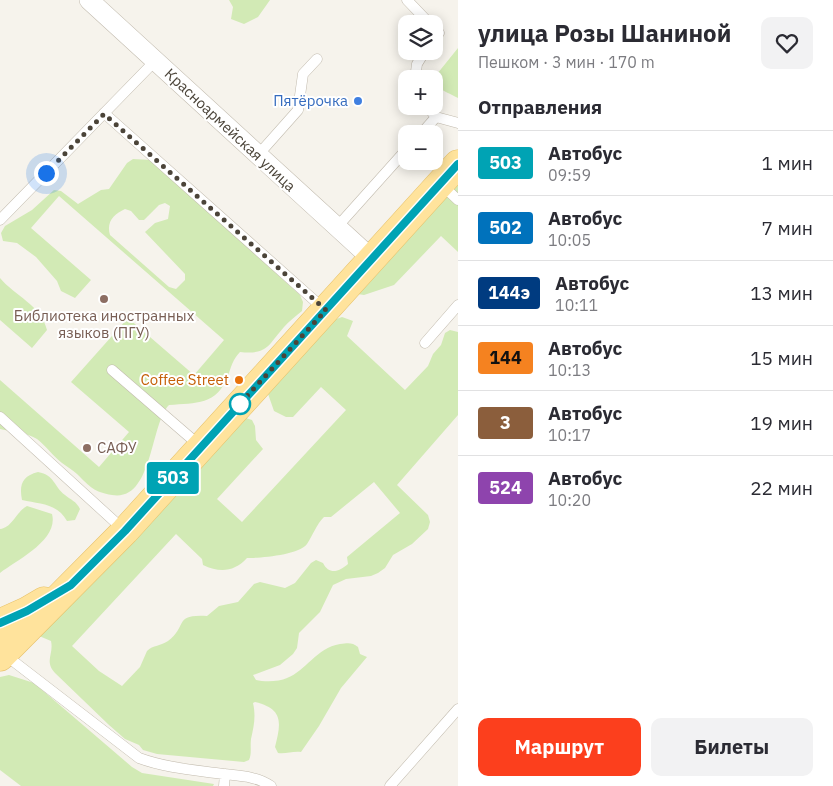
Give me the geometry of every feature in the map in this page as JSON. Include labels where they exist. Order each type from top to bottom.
[{"type":"main road","points":[[1,654],[125,531],[372,259],[452,183]]},
{"type":"main road","points":[[0,623],[27,611],[71,585]]},
{"type":"street","name":"Красноармейская улица","points":[[89,0],[372,259]]},
{"type":"lane","points":[[407,0],[421,15]]},
{"type":"lane","points":[[258,155],[298,110],[303,74],[317,60]]},
{"type":"lane","points":[[1,216],[156,61]]},
{"type":"lane","points":[[104,114],[326,310]]},
{"type":"lane","points":[[429,125],[436,117],[458,123]]},
{"type":"lane","points":[[337,227],[398,159]]},
{"type":"lane","points":[[424,343],[458,305]]},
{"type":"lane","points":[[112,370],[201,447]]},
{"type":"lane","points":[[0,417],[125,531]]},
{"type":"lane","points":[[1,654],[139,758],[156,764],[254,778],[271,786]]},
{"type":"lane","points":[[390,786],[458,709]]},
{"type":"lane","points":[[224,786],[225,774]]},
{"type":"green space","points":[[229,0],[270,0],[258,17],[244,24],[231,19],[233,7]]},
{"type":"green space","points":[[458,48],[458,98],[443,90],[443,70],[440,70]]},
{"type":"green space","points":[[133,159],[151,160],[300,295],[303,302],[302,311],[286,325],[270,344],[256,352],[240,352],[234,360],[223,385],[212,397],[197,403],[169,405],[158,428],[143,475],[136,487],[125,494],[112,495],[93,488],[37,439],[0,429],[0,380],[99,467],[129,432],[71,382],[128,318],[194,375],[224,340],[59,196],[31,228],[91,280],[75,298],[61,291],[57,281],[36,257],[17,243],[3,241],[1,233],[5,226],[32,210],[54,190],[61,191],[78,204],[101,190],[109,189],[127,163]],"holes":[[[165,203],[170,206],[168,219],[155,223],[145,232],[185,274],[185,280],[176,289],[169,287],[110,235],[109,230],[112,219],[117,213],[125,209],[131,211],[139,220],[144,220],[159,205]]]},
{"type":"green space","points":[[458,179],[458,252],[441,236],[394,285],[364,295],[351,293]]},
{"type":"green space","points":[[0,278],[33,307],[44,321],[47,330],[32,348],[0,320]]},
{"type":"green space","points":[[342,317],[353,321],[347,336],[405,390],[428,366],[433,354],[441,345],[445,333],[450,330],[458,332],[458,415],[397,485],[428,515],[430,522],[428,529],[412,544],[393,555],[385,568],[378,573],[371,576],[346,579],[333,585],[320,612],[299,633],[297,648],[293,654],[280,665],[253,675],[259,681],[284,679],[294,675],[324,650],[340,644],[354,644],[358,647],[360,654],[367,657],[341,688],[301,752],[278,753],[275,747],[279,724],[276,713],[264,705],[255,702],[253,703],[254,721],[249,760],[244,762],[157,754],[143,750],[139,745],[125,739],[109,725],[55,673],[50,665],[51,641],[32,633],[240,419],[246,418],[252,420],[255,426],[256,440],[263,449],[217,499],[242,522],[346,410],[321,387],[293,417],[286,417],[274,411],[267,391],[331,321]],"holes":[[[374,482],[400,513],[347,557],[348,564],[341,569],[331,571],[323,563],[316,560],[311,563],[295,583],[285,588],[260,582],[254,584],[238,602],[219,606],[207,616],[185,619],[174,636],[163,644],[147,651],[140,667],[122,686],[99,671],[72,646],[176,534],[202,559],[203,565],[209,568],[226,570],[237,566],[247,558],[279,555],[303,548],[324,517],[331,517]]]},
{"type":"green space","points":[[38,472],[51,478],[61,492],[77,504],[80,509],[75,520],[67,521],[58,511],[47,505],[22,500],[21,490],[23,482],[28,476]]},
{"type":"green space","points":[[27,506],[52,514],[49,532],[35,548],[0,573],[0,529],[8,526]]},
{"type":"green space","points":[[9,675],[34,683],[132,767],[142,773],[214,784],[213,786],[21,786],[0,770],[0,677]]},
{"type":"bus line","name":"503","points":[[0,623],[27,611],[71,585],[125,531],[458,164]]},
{"type":"place","name":"Пятёрочка","points":[[358,101]]},
{"type":"place","name":"Библиотека иностранных языков (ПГУ)","points":[[104,299]]},
{"type":"place","name":"Coffee Street","points":[[239,380]]},
{"type":"place","name":"САФУ","points":[[87,448]]},
{"type":"route","points":[[46,173],[104,114],[326,310],[236,408],[240,404]]}]
